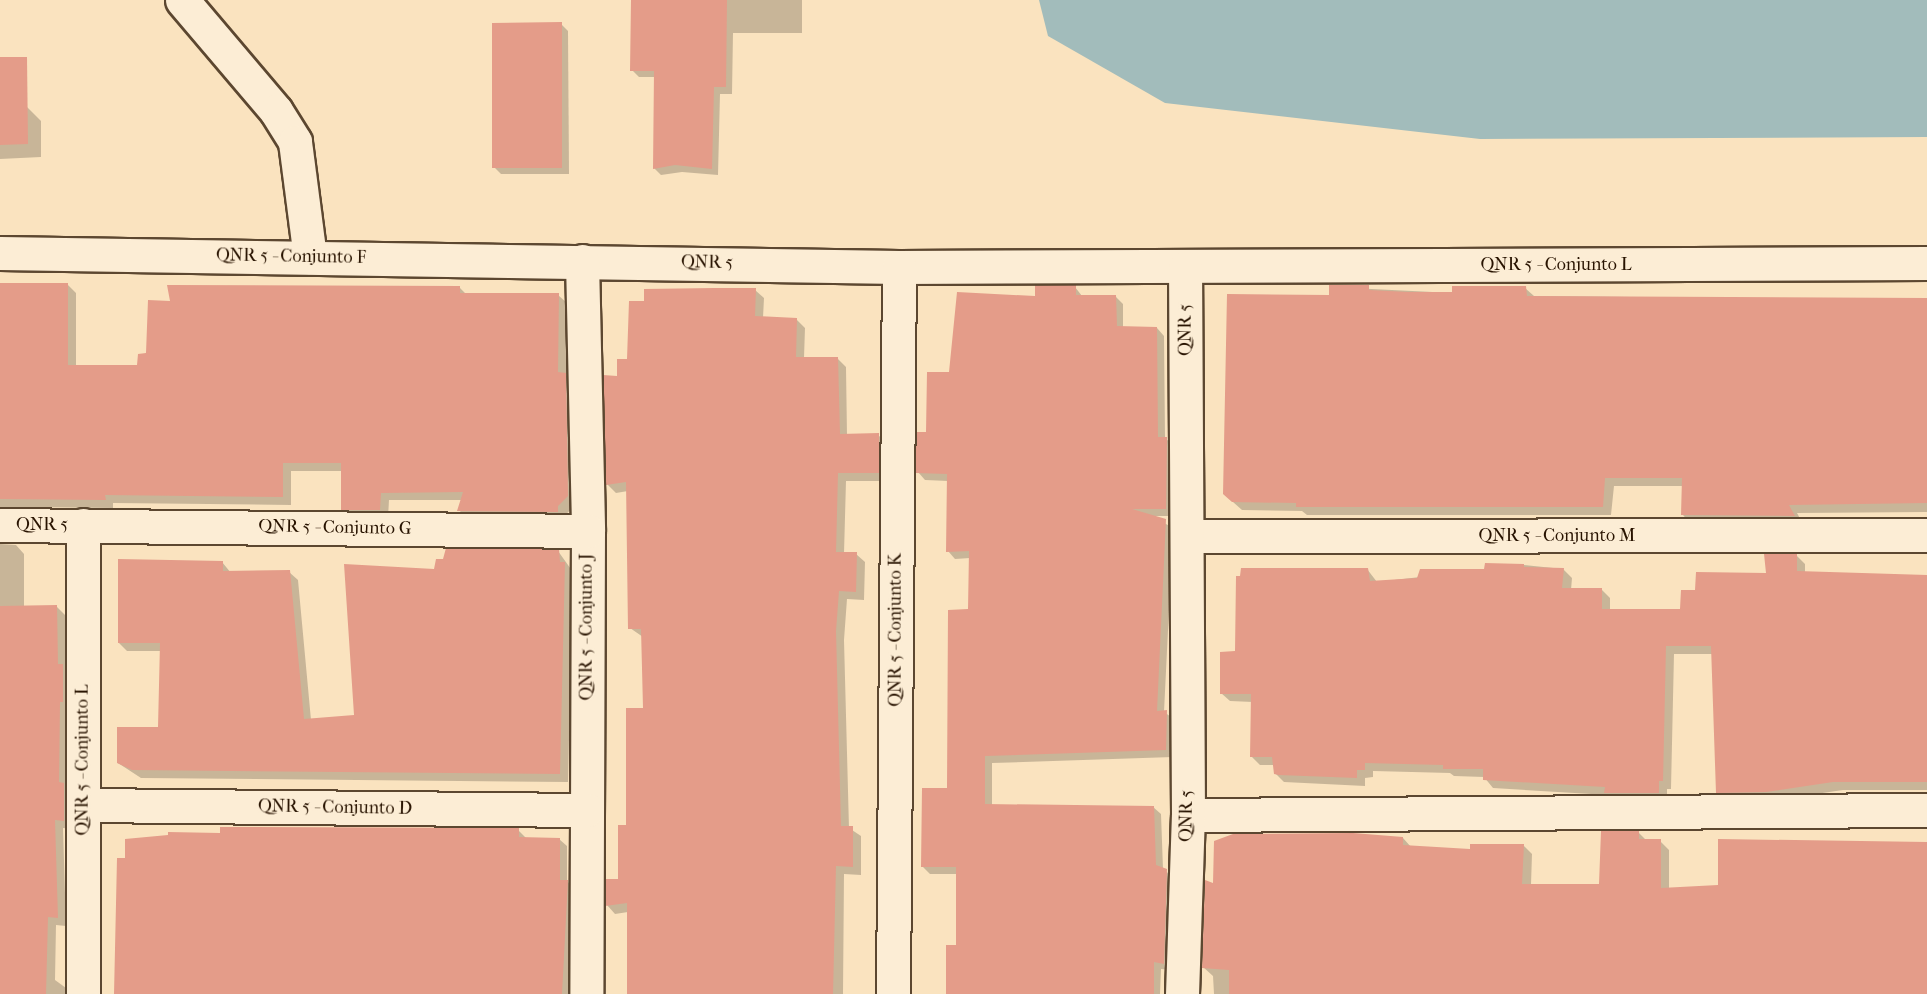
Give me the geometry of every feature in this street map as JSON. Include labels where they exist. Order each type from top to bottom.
[{"type":"street","points":[[182,0],[276,111],[295,142],[310,257]]},
{"type":"street","name":"QNR 5 - Conjunto F","points":[[0,253],[582,261]]},
{"type":"street","name":"QNR 5","points":[[582,261],[899,267],[1185,268],[1188,815],[1182,994]]},
{"type":"street","name":"QNR 5 - Conjunto J","points":[[582,261],[588,531],[585,994]]},
{"type":"street","name":"QNR 5 - Conjunto L","points":[[1185,268],[1927,263]]},
{"type":"street","name":"QNR 5 - Conjunto K","points":[[893,994],[899,267]]},
{"type":"street","name":"QNR 5","points":[[0,525],[83,525]]},
{"type":"street","name":"QNR 5 - Conjunto G","points":[[83,525],[588,531]]},
{"type":"street","name":"QNR 5 - Conjunto L","points":[[83,525],[83,994]]},
{"type":"street","name":"QNR 5 - Conjunto M","points":[[1187,536],[1927,535]]},
{"type":"street","name":"QNR 5 - Conjunto D","points":[[83,805],[586,810]]},
{"type":"street","points":[[1188,815],[1927,810]]},
{"type":"water","points":[[1039,0],[1927,0],[1927,137],[1480,139],[1165,103],[1048,36]]},
{"type":"building","points":[[631,0],[727,0],[726,87],[714,87],[712,169],[675,165],[653,169],[654,71],[630,71]]},
{"type":"building","points":[[562,22],[562,168],[492,168],[492,23]]},
{"type":"building","points":[[0,57],[27,57],[28,144],[0,145]]},
{"type":"building","points":[[0,283],[68,283],[68,365],[137,365],[138,354],[146,353],[148,300],[170,301],[167,285],[460,286],[460,293],[559,293],[558,372],[566,373],[568,496],[558,506],[558,512],[457,511],[463,492],[381,493],[380,510],[341,510],[341,463],[283,463],[283,497],[105,495],[106,500],[0,499]]},
{"type":"building","points":[[1035,285],[1076,285],[1076,295],[1116,295],[1117,326],[1157,327],[1158,437],[1167,437],[1166,509],[1132,509],[1166,519],[1157,711],[1167,710],[1166,750],[985,756],[985,804],[1154,806],[1156,865],[1167,869],[1164,964],[1154,962],[1154,994],[946,994],[946,945],[956,945],[956,867],[921,867],[922,788],[947,788],[948,610],[968,609],[969,551],[946,552],[947,474],[916,473],[916,432],[926,432],[927,372],[949,372],[957,292],[1035,296]]},
{"type":"building","points":[[1329,285],[1369,285],[1369,290],[1408,292],[1452,292],[1452,286],[1526,286],[1527,296],[1927,298],[1927,503],[1789,505],[1795,516],[1681,515],[1682,478],[1605,478],[1603,507],[1296,507],[1296,503],[1232,502],[1223,494],[1227,294],[1329,295]]},
{"type":"building","points":[[756,288],[755,316],[797,318],[796,357],[838,357],[840,434],[879,433],[879,473],[838,473],[836,552],[857,552],[856,592],[839,591],[836,631],[841,826],[853,826],[853,867],[836,866],[833,994],[627,994],[627,903],[605,906],[605,879],[618,879],[618,825],[626,825],[626,708],[643,708],[641,629],[628,629],[626,482],[606,485],[603,375],[617,376],[617,359],[627,359],[629,301],[644,301],[644,289]]},
{"type":"building","points":[[446,548],[559,549],[560,562],[565,562],[560,774],[132,770],[117,763],[117,727],[158,727],[160,643],[118,643],[118,559],[223,561],[223,571],[290,570],[304,719],[354,715],[344,564],[434,569],[436,559],[443,559]]},
{"type":"building","points":[[1764,554],[1797,554],[1797,571],[1927,575],[1927,782],[1833,782],[1766,792],[1716,793],[1711,646],[1666,646],[1663,781],[1659,781],[1659,793],[1604,793],[1605,787],[1483,780],[1483,769],[1443,769],[1443,765],[1365,763],[1365,770],[1357,770],[1357,778],[1274,774],[1272,757],[1250,757],[1251,694],[1220,694],[1220,652],[1235,651],[1236,576],[1240,576],[1241,568],[1368,568],[1370,581],[1417,578],[1420,569],[1484,569],[1485,563],[1524,564],[1524,567],[1564,568],[1562,588],[1602,588],[1602,609],[1680,609],[1681,590],[1695,590],[1696,572],[1766,573]]},
{"type":"building","points":[[57,605],[58,664],[63,664],[59,782],[64,783],[64,821],[55,820],[58,918],[48,917],[46,994],[0,994],[0,606]]},
{"type":"building","points":[[220,827],[519,828],[519,837],[560,838],[560,880],[568,880],[562,994],[114,994],[117,858],[125,858],[125,839],[168,835],[168,832],[220,833]]},
{"type":"building","points":[[1601,831],[1639,831],[1639,839],[1661,839],[1661,888],[1718,885],[1718,839],[1927,842],[1927,994],[1229,994],[1229,970],[1202,968],[1205,880],[1213,883],[1214,841],[1233,834],[1353,833],[1403,837],[1403,845],[1470,849],[1470,844],[1524,844],[1522,884],[1599,884]]}]
